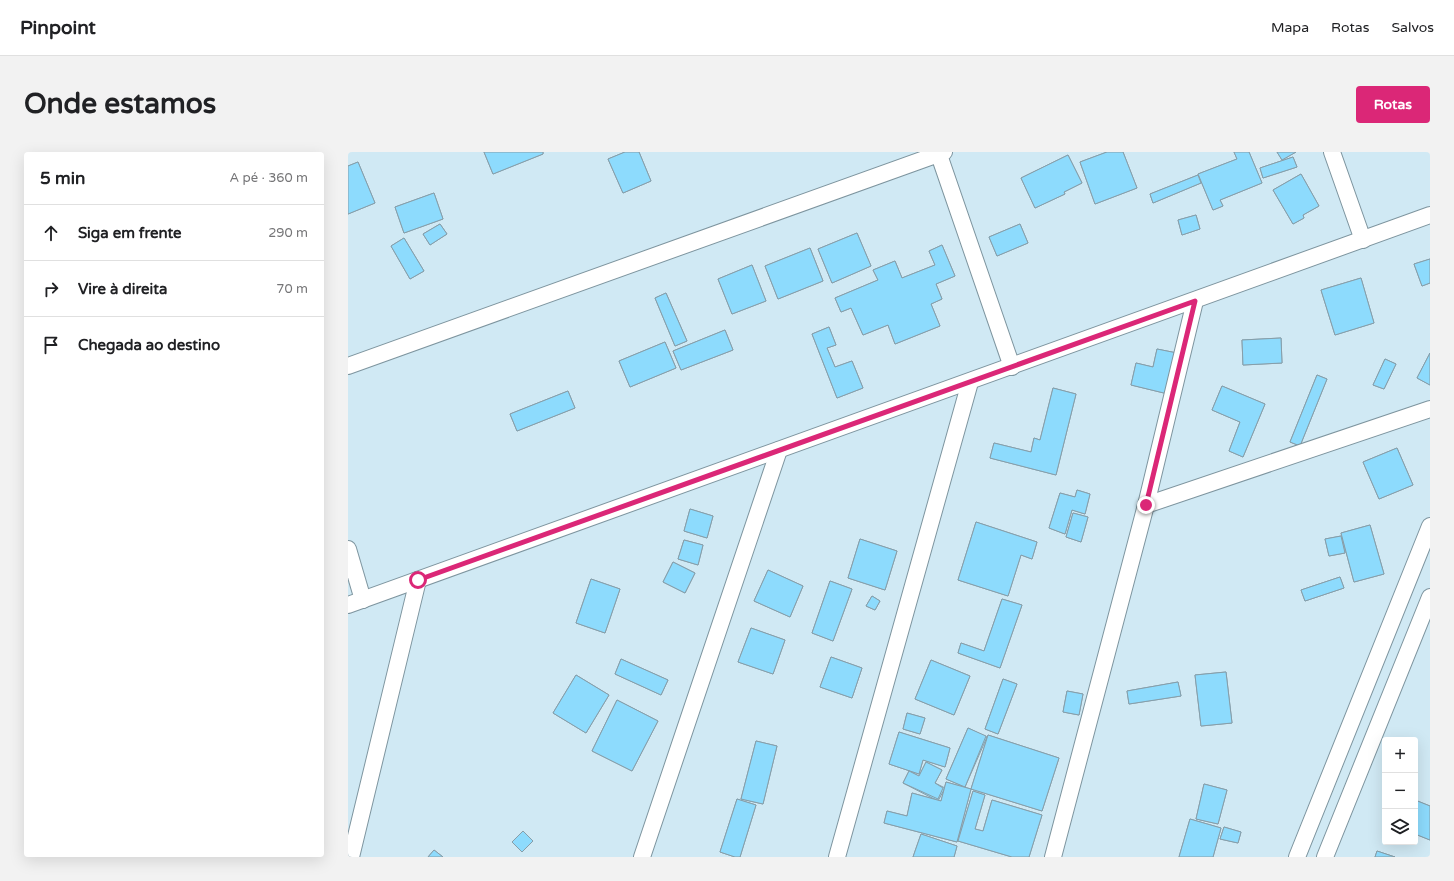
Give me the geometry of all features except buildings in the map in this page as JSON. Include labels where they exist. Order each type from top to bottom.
[{"type":"street","points":[[1332,152],[1363,240]]},
{"type":"street","points":[[348,366],[940,153],[1012,366]]},
{"type":"street","points":[[348,549],[355,603],[1430,215]]},
{"type":"street","points":[[1053,857],[1146,505],[1195,301]]},
{"type":"street","points":[[837,857],[970,382]]},
{"type":"street","points":[[1146,505],[1430,410]]},
{"type":"street","points":[[642,857],[779,450]]},
{"type":"street","points":[[1297,857],[1430,526]]},
{"type":"street","points":[[351,857],[418,580]]},
{"type":"street","points":[[1325,857],[1430,597]]},
{"type":"route","points":[[418,580],[1195,301],[1146,505]]}]
